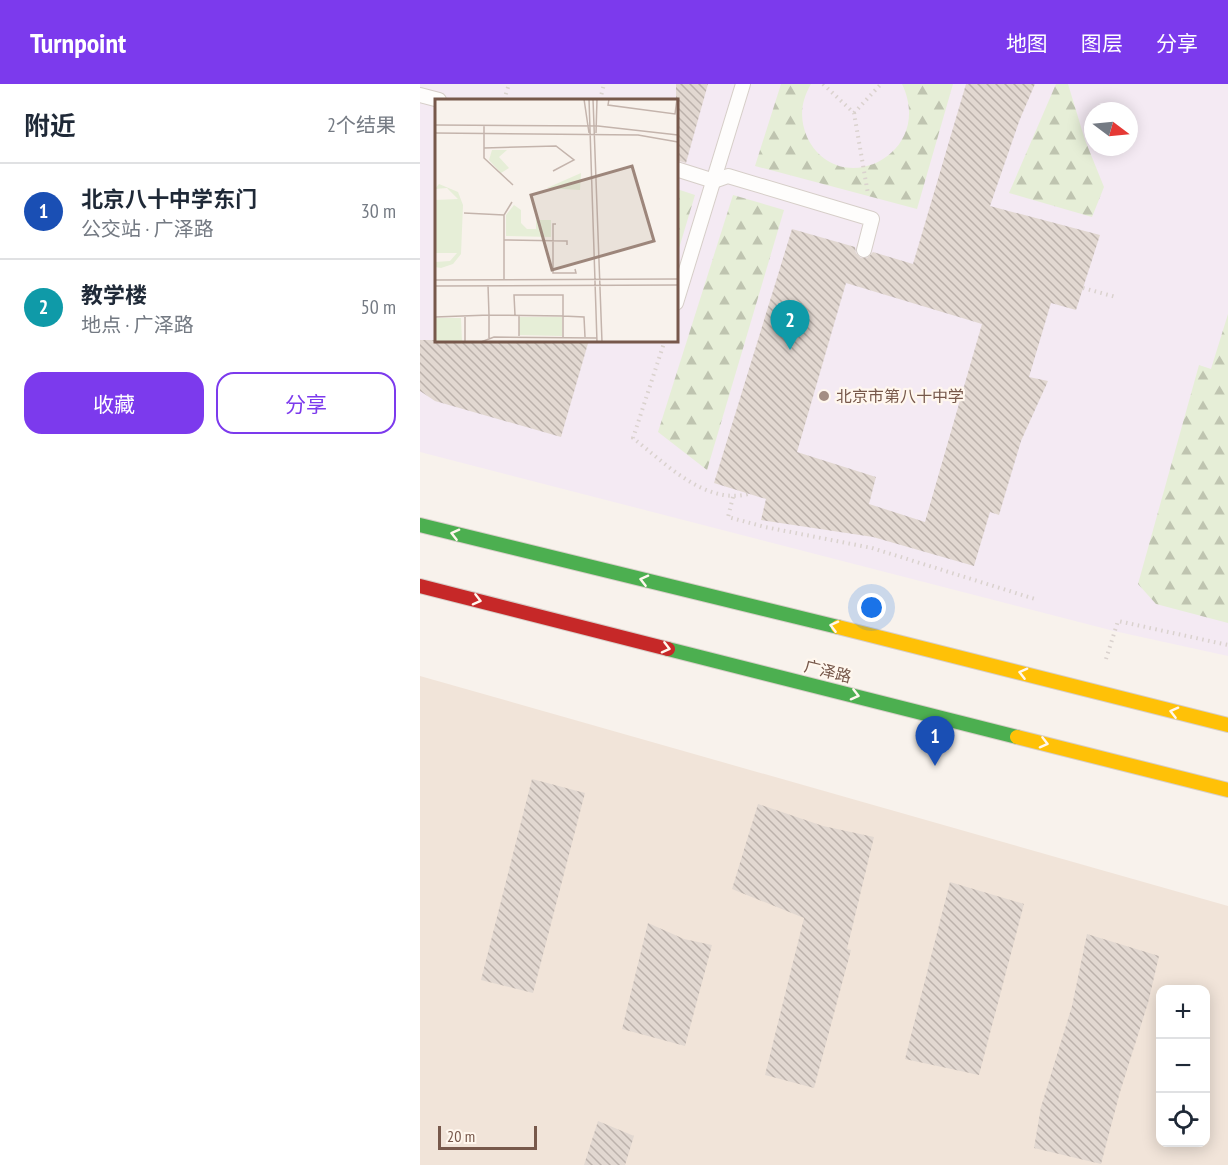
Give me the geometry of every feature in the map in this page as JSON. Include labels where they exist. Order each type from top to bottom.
[{"type":"main road","points":[[420,525],[1228,725]]},
{"type":"main road","name":"广泽路","points":[[420,586],[1228,790]]},
{"type":"lane","points":[[678,297],[743,84]]},
{"type":"lane","points":[[420,95],[435,99]]},
{"type":"lane","points":[[678,171],[714,181],[728,176],[872,219],[864,250]]},
{"type":"path","points":[[504,99],[509,84]]},
{"type":"path","points":[[600,99],[604,84]]},
{"type":"path","points":[[823,84],[854,113],[872,219]]},
{"type":"path","points":[[854,113],[882,84]]},
{"type":"path","points":[[1083,288],[1116,297]]},
{"type":"path","points":[[664,342],[633,438],[694,485],[733,497],[748,494]]},
{"type":"path","points":[[733,497],[728,517],[765,527],[872,548],[1035,598]]},
{"type":"path","points":[[1098,692],[1119,621],[1228,645]]},
{"type":"shaded area","name":"北京市第八十中学","points":[[420,84],[1228,84],[1228,656],[1114,631],[420,452]]},
{"type":"shaded area","points":[[420,676],[1228,906],[1228,1165],[420,1165]]},
{"type":"green space","points":[[781,84],[811,84],[802,110],[807,137],[821,156],[840,166],[860,168],[879,162],[895,149],[906,131],[909,109],[902,84],[953,84],[917,209],[755,166]]},
{"type":"green space","points":[[1056,84],[1068,84],[1084,137],[1084,156],[1091,156],[1104,187],[1092,217],[1009,193]]},
{"type":"green space","points":[[678,190],[695,195],[678,252]]},
{"type":"green space","points":[[733,195],[784,210],[707,470],[658,432]]},
{"type":"green space","points":[[1228,314],[1228,623],[1156,604],[1138,584],[1199,365],[1211,369]]},
{"type":"building","points":[[676,84],[708,84],[686,163],[678,161],[678,99],[676,99]]},
{"type":"building","points":[[966,84],[1035,84],[1020,119],[990,206],[1100,235],[1076,310],[1051,303],[1029,377],[1048,381],[1021,441],[999,515],[990,512],[974,566],[873,537],[761,520],[766,499],[714,483],[792,229],[855,247],[856,253],[861,258],[867,258],[873,252],[913,264]],"holes":[[[846,283],[982,324],[925,522],[869,504],[876,477],[797,452]]]},
{"type":"building","points":[[420,340],[435,340],[435,342],[588,342],[561,437],[435,401],[420,391]]},
{"type":"building","points":[[532,779],[585,793],[533,993],[481,980]]},
{"type":"building","points":[[758,804],[823,826],[874,837],[847,949],[851,950],[814,1088],[765,1075],[804,918],[732,889]]},
{"type":"building","points":[[950,882],[1024,904],[979,1075],[905,1059]]},
{"type":"building","points":[[648,923],[684,939],[712,945],[685,1046],[622,1029]]},
{"type":"building","points":[[1087,934],[1159,956],[1148,1003],[1120,1092],[1101,1164],[1034,1148],[1041,1107],[1072,1006]]},
{"type":"building","points":[[598,1121],[634,1136],[625,1165],[584,1165]]},
{"type":"traffic: fast","points":[[420,525],[838,627]]},
{"type":"traffic: fast","points":[[668,649],[1017,737]]},
{"type":"traffic: slow","points":[[838,627],[1228,725]]},
{"type":"traffic: slow","points":[[1017,737],[1228,790]]},
{"type":"traffic: jam","points":[[420,586],[668,649]]},
{"type":"place","name":"教学楼","points":[[790,350]]},
{"type":"place","name":"北京市第八十中学","points":[[824,396]]},
{"type":"place","name":"北京八十中学东门","points":[[935,766]]}]
